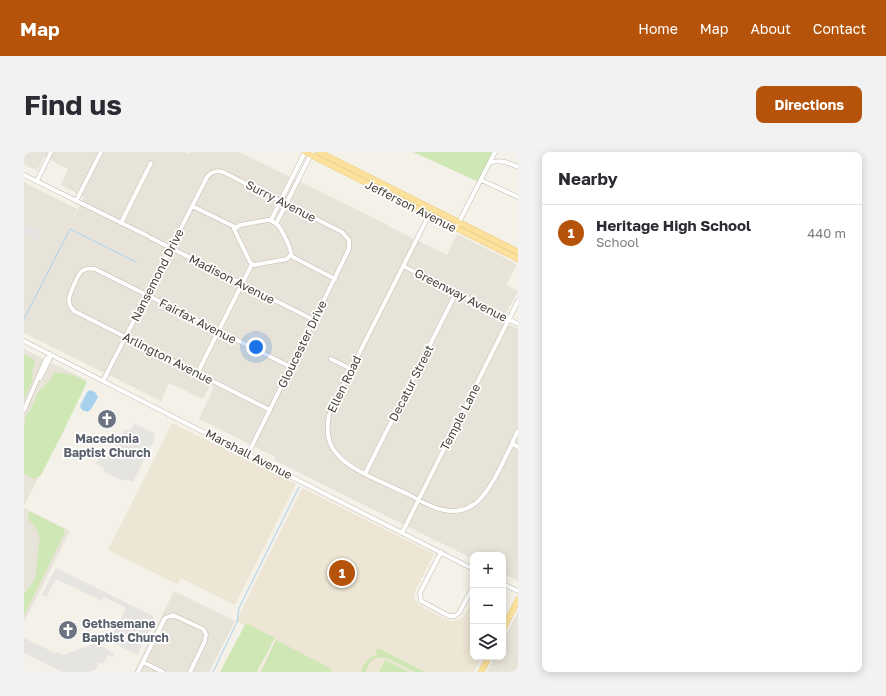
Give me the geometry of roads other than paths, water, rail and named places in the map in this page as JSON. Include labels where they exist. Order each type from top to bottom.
[{"type":"main road","name":"Jefferson Avenue","points":[[319,152],[430,211],[456,228],[518,259]]},
{"type":"main road","name":"Jefferson Avenue","points":[[308,153],[430,211],[459,222],[518,252]]},
{"type":"main road","points":[[506,624],[518,600]]},
{"type":"main road","points":[[481,672],[487,660]]},
{"type":"street","points":[[37,181],[51,152]]},
{"type":"street","points":[[76,201],[101,152]]},
{"type":"street","points":[[456,228],[495,152]]},
{"type":"street","points":[[271,220],[308,153]]},
{"type":"street","points":[[276,224],[287,203],[308,153]]},
{"type":"street","points":[[490,162],[502,161],[518,167]]},
{"type":"street","points":[[121,223],[151,163]]},
{"type":"street","name":"Surry Avenue","points":[[214,172],[223,172],[287,203],[345,234]]},
{"type":"street","name":"Nansemond Drive","points":[[103,381],[207,177],[214,172]]},
{"type":"street","name":"Madison Avenue","points":[[24,175],[314,320]]},
{"type":"street","points":[[481,180],[518,197]]},
{"type":"street","points":[[192,206],[235,228]]},
{"type":"street","name":"Ellen Road","points":[[430,211],[330,411],[327,424],[328,434],[333,448],[339,457],[365,474],[436,508],[449,511],[462,510],[472,506],[487,492],[518,431]]},
{"type":"street","points":[[235,228],[240,225],[271,220],[276,224],[291,250],[291,256]]},
{"type":"street","points":[[235,228],[235,233],[252,264],[256,265],[286,259],[291,256]]},
{"type":"street","name":"Gloucester Drive","points":[[248,454],[349,249],[349,240],[345,234]]},
{"type":"street","points":[[291,256],[335,279]]},
{"type":"street","points":[[197,374],[252,264]]},
{"type":"street","name":"Greenway Avenue","points":[[403,266],[518,324]]},
{"type":"street","name":"Fairfax Avenue","points":[[69,303],[69,296],[79,274],[84,270],[95,269],[291,367]]},
{"type":"street","name":"Decatur Street","points":[[365,474],[456,293]]},
{"type":"street","name":"Temple Lane","points":[[402,533],[518,301]]},
{"type":"street","name":"Arlington Avenue","points":[[69,303],[74,311],[270,410]]},
{"type":"street","name":"Marshall Avenue","points":[[24,341],[470,567]]},
{"type":"street","points":[[24,410],[46,359],[51,355]]},
{"type":"street","points":[[331,359],[351,369]]},
{"type":"street","points":[[512,443],[518,446]]},
{"type":"street","points":[[440,552],[420,593],[421,601],[449,616],[455,616],[460,613],[470,594]]},
{"type":"street","points":[[506,585],[518,591]]},
{"type":"street","points":[[138,672],[165,618],[170,615],[175,615],[203,629],[206,634],[205,641],[190,672]]},
{"type":"street","points":[[143,662],[163,672]]},
{"type":"water","points":[[90,390],[95,392],[98,397],[88,412],[83,410],[80,406],[87,392]]},
{"type":"waterway","points":[[24,319],[70,229],[136,262]]},
{"type":"waterway","points":[[213,672],[237,622],[239,608],[299,487]]},
{"type":"place","name":"Macedonia Baptist Church","points":[[107,419]]},
{"type":"place","name":"Heritage High School","points":[[342,573]]},
{"type":"place","name":"Gethsemane Baptist Church","points":[[68,630]]}]
